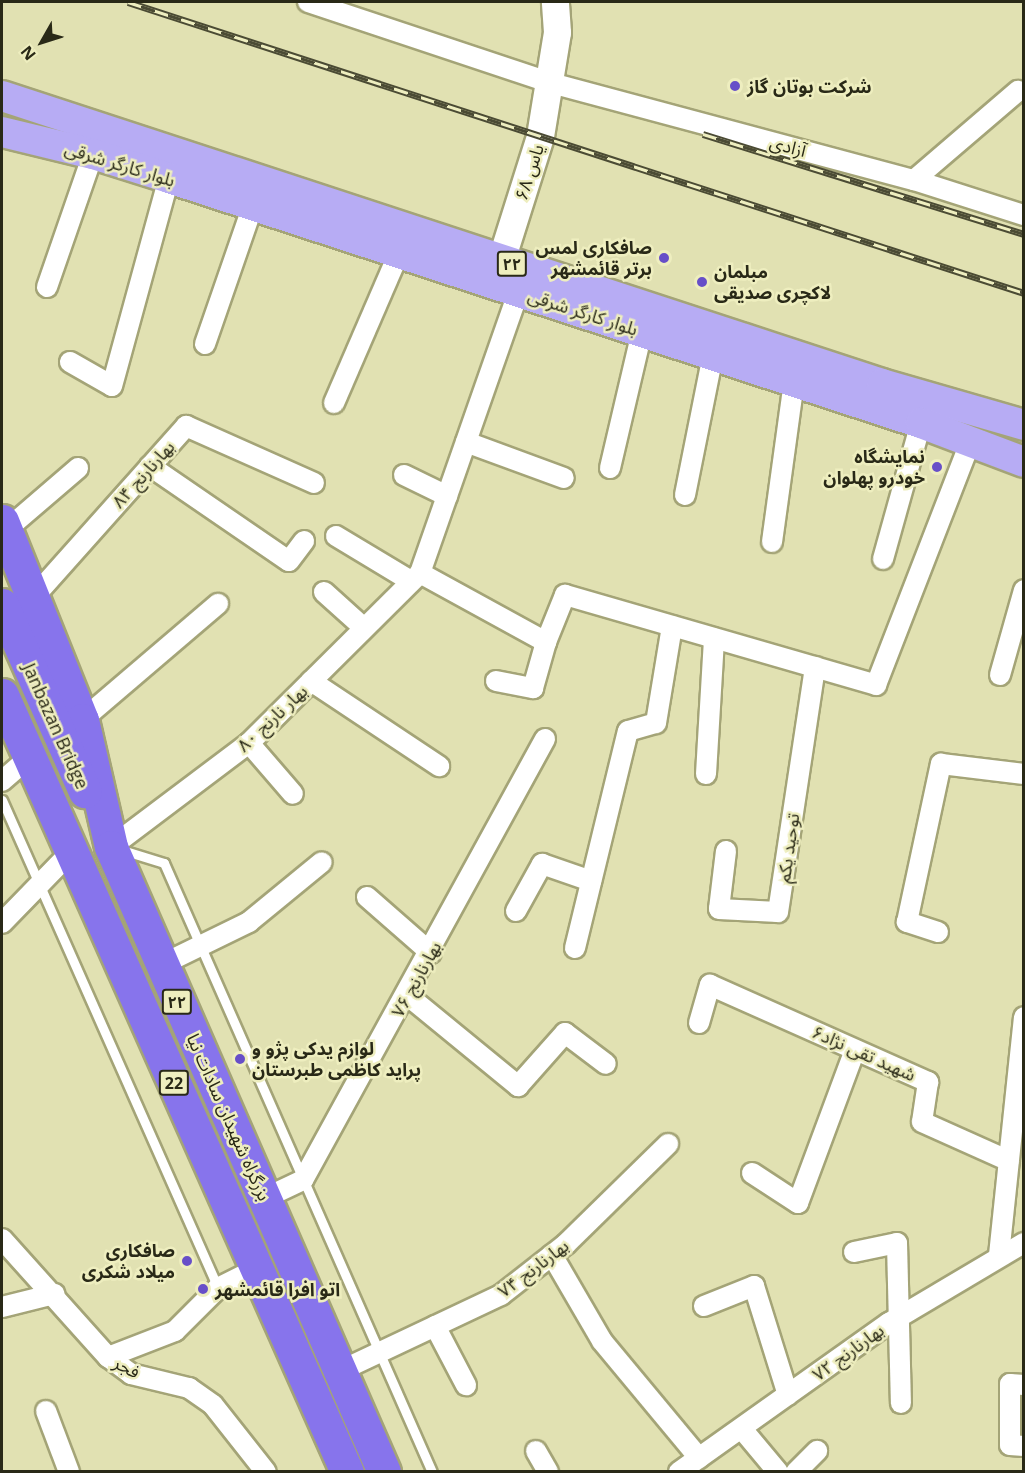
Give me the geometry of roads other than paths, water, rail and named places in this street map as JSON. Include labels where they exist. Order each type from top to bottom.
[{"type":"highway","name":"بزرگراه شهیدان سادات نیا","points":[[4,526],[17,602],[82,720],[111,847],[384,1472]]},
{"type":"highway","name":"Janbazan Bridge","points":[[17,602],[111,847]]},
{"type":"highway","name":"بزرگراه شهیدان سادات نیا","points":[[2,695],[16,762],[72,851],[347,1472]]},
{"type":"main road","name":"بلوار کارگر شرقی","points":[[2,96],[882,384],[1023,425]]},
{"type":"main road","name":"بلوار کارگر شرقی","points":[[2,132],[93,154],[253,205],[921,423],[1023,462]]},
{"type":"street","name":"آزادی","points":[[308,2],[551,83],[914,180],[1023,214]]},
{"type":"street","name":"یاس ۶۸","points":[[501,260],[540,136],[551,83],[556,32],[555,2]]},
{"type":"street","points":[[914,180],[1018,91]]},
{"type":"street","points":[[47,287],[93,154]]},
{"type":"street","points":[[70,362],[112,386],[169,178]]},
{"type":"street","points":[[205,344],[253,205]]},
{"type":"street","points":[[334,403],[399,253]]},
{"type":"street","points":[[416,577],[519,291]]},
{"type":"street","points":[[609,468],[642,332]]},
{"type":"street","points":[[686,495],[713,355]]},
{"type":"street","points":[[772,543],[794,382]]},
{"type":"street","points":[[883,559],[921,423]]},
{"type":"street","name":"بهارنارنج ۸۴","points":[[17,602],[186,426],[314,483]]},
{"type":"street","points":[[466,442],[564,478]]},
{"type":"street","points":[[496,681],[532,687],[546,642],[565,595],[876,685],[970,443]]},
{"type":"street","points":[[150,466],[289,561],[304,541]]},
{"type":"street","points":[[4,526],[78,468]]},
{"type":"street","points":[[405,475],[447,496]]},
{"type":"street","points":[[336,536],[546,642]]},
{"type":"street","name":"بهار نارنج ۸۰","points":[[111,847],[249,743],[416,577]]},
{"type":"street","points":[[1000,675],[1023,590]]},
{"type":"street","points":[[324,592],[364,628]]},
{"type":"street","points":[[82,720],[218,604]]},
{"type":"street","points":[[575,948],[628,731],[656,723],[672,626]]},
{"type":"street","points":[[706,774],[714,638]]},
{"type":"street","name":"توحید یکم","points":[[726,851],[719,909],[778,912],[815,667]]},
{"type":"street","points":[[311,681],[439,766]]},
{"type":"street","name":"بهارنارنج ۷۶","points":[[303,1180],[431,953],[545,739]]},
{"type":"street","points":[[249,743],[293,794]]},
{"type":"street","points":[[2,781],[16,762]]},
{"type":"street","points":[[938,932],[907,922],[941,764],[1023,774]]},
{"type":"street","points":[[2,924],[72,851]]},
{"type":"street","points":[[161,965],[249,922],[322,862]]},
{"type":"street","points":[[516,911],[542,864],[591,881]]},
{"type":"street","points":[[367,897],[431,953]]},
{"type":"street","name":"شهید تقی نژاد۶","points":[[699,1023],[710,985],[928,1082],[922,1122],[1009,1161]]},
{"type":"street","points":[[407,995],[518,1086],[565,1033],[606,1064]]},
{"type":"street","points":[[999,1255],[1023,1017]]},
{"type":"street","points":[[752,1173],[798,1203],[855,1050]]},
{"type":"street","name":"بهارنارنج ۷۴","points":[[340,1371],[501,1295],[552,1255],[668,1144]]},
{"type":"street","points":[[265,1198],[303,1180]]},
{"type":"street","name":"فجر","points":[[2,1239],[54,1294],[108,1357],[131,1374],[189,1388],[213,1405],[266,1472]]},
{"type":"street","points":[[854,1252],[897,1243],[901,1403]]},
{"type":"street","name":"بهارنارنج ۷۲","points":[[679,1472],[900,1316],[999,1255],[1023,1243]]},
{"type":"street","points":[[552,1255],[602,1341],[699,1458]]},
{"type":"street","points":[[108,1357],[175,1331],[218,1288],[256,1269]]},
{"type":"street","points":[[704,1306],[754,1286],[788,1395]]},
{"type":"street","points":[[2,1307],[54,1294]]},
{"type":"street","points":[[435,1326],[466,1385]]},
{"type":"street","points":[[1023,1385],[1010,1384],[1010,1445],[1023,1446]]},
{"type":"street","points":[[46,1411],[69,1472]]},
{"type":"street","points":[[742,1429],[778,1472]]},
{"type":"street","points":[[536,1451],[548,1472]]},
{"type":"street","points":[[796,1472],[817,1451]]},
{"type":"lane","points":[[2,800],[218,1288]]},
{"type":"lane","points":[[111,847],[164,863],[432,1472]]},
{"type":"railway","points":[[128,2],[1024,293]]},
{"type":"railway","points":[[703,134],[1024,234]]},
{"type":"place","name":"شرکت بوتان گاز","points":[[735,86]]},
{"type":"place","name":"صافکاری لمس برتر قائمشهر","points":[[664,258]]},
{"type":"place","name":"مبلمان لاکچری صدیقی","points":[[702,282]]},
{"type":"place","name":"نمایشگاه خودرو پهلوان","points":[[937,467]]},
{"type":"place","name":"لوازم یدکی پژو و پراید کاظمی طبرستان","points":[[240,1059]]},
{"type":"place","name":"صافکاری میلاد شکری","points":[[187,1261]]},
{"type":"place","name":"اتو افرا قائمشهر","points":[[203,1289]]}]
